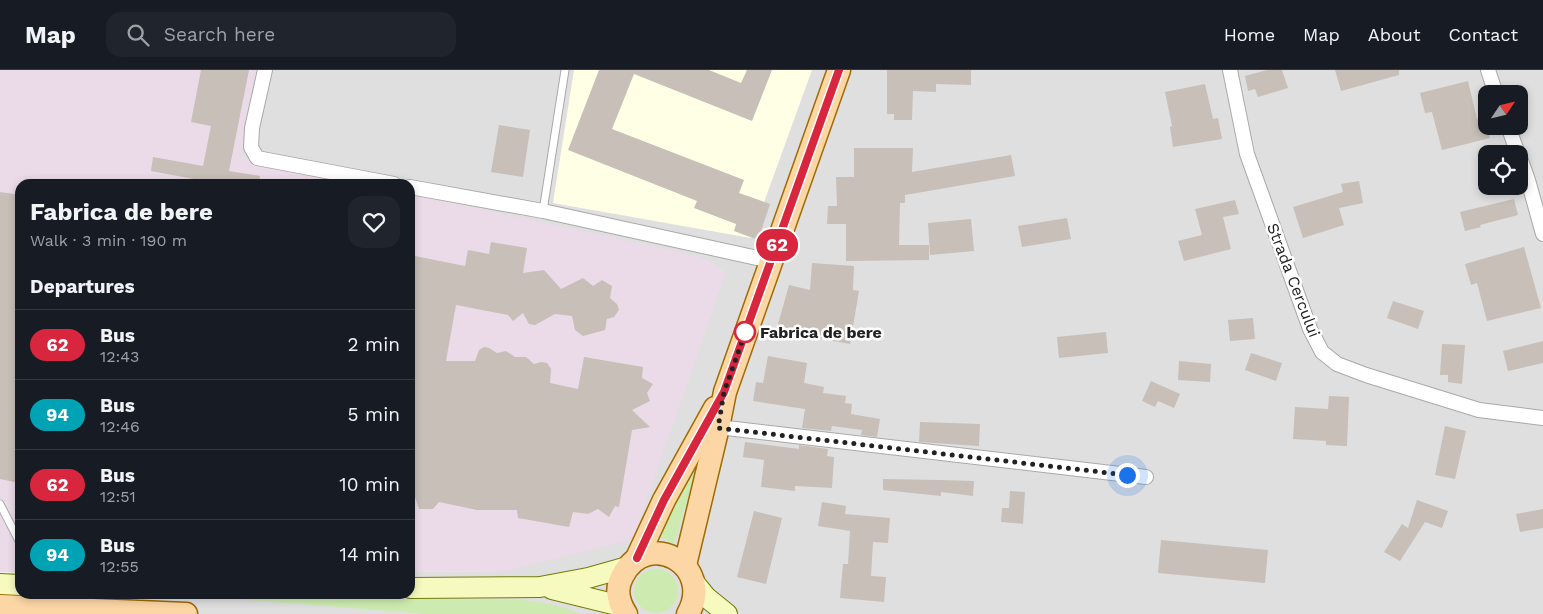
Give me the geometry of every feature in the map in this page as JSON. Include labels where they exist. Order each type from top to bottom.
[{"type":"main road","points":[[624,610],[618,593],[620,579],[632,563],[664,500],[724,392],[839,70]]},
{"type":"main road","points":[[688,614],[695,598],[689,573],[724,392]]},
{"type":"main road","points":[[632,563],[646,554],[662,554],[676,559],[689,573]]},
{"type":"main road","points":[[0,606],[186,614]]},
{"type":"street","points":[[265,70],[252,128],[251,147],[257,158],[368,179]]},
{"type":"street","name":"Strada Cercului","points":[[1230,70],[1247,154],[1310,329],[1322,352],[1337,364],[1366,375],[1479,410],[1543,418]]},
{"type":"street","points":[[1488,70],[1493,85]]},
{"type":"street","points":[[1528,180],[1543,234]]},
{"type":"street","points":[[415,188],[543,211],[771,262]]},
{"type":"street","points":[[718,428],[1146,477]]},
{"type":"street","points":[[415,588],[540,587],[588,578],[632,563]]},
{"type":"street","points":[[689,573],[706,596],[727,614]]},
{"type":"street","points":[[0,584],[15,585]]},
{"type":"street","points":[[540,587],[570,593],[624,610]]},
{"type":"lane","points":[[543,211],[565,70]]},
{"type":"lane","points":[[0,504],[15,533]]},
{"type":"shaded area","points":[[0,70],[257,70],[240,157],[341,179],[15,179],[15,572],[0,572]]},
{"type":"shaded area","points":[[257,70],[1543,70],[1543,614],[144,614],[142,599],[415,599],[415,572],[506,571],[415,214],[415,179],[341,179],[239,157]]},
{"type":"shaded area","points":[[574,70],[812,70],[751,238],[553,203]]},
{"type":"shaded area","points":[[415,195],[698,256],[726,272],[633,539],[506,571],[415,572]]},
{"type":"green space","points":[[706,438],[674,544],[663,538],[656,537]]},
{"type":"green space","points":[[656,569],[668,573],[674,579],[678,591],[674,603],[668,609],[656,613],[644,609],[638,603],[634,591],[638,579],[644,573]]},
{"type":"green space","points":[[234,599],[522,600],[553,605],[581,614],[427,614]]},
{"type":"building","points":[[201,70],[249,70],[229,171],[260,176],[260,179],[194,179],[151,171],[153,157],[203,166],[211,126],[191,122]]},
{"type":"building","points":[[599,70],[709,70],[741,83],[747,70],[772,70],[752,121],[634,74],[612,129],[744,180],[739,193],[770,204],[758,240],[734,231],[736,224],[694,208],[697,201],[568,150]]},
{"type":"building","points":[[887,70],[971,70],[971,85],[936,84],[936,92],[913,91],[912,120],[894,120],[894,114],[887,114]]},
{"type":"building","points":[[1267,70],[1282,70],[1288,88],[1258,97],[1255,89],[1248,91],[1245,76]]},
{"type":"building","points":[[1335,70],[1399,70],[1399,75],[1341,91]]},
{"type":"building","points":[[1468,81],[1478,119],[1478,135],[1489,135],[1490,138],[1442,150],[1432,112],[1425,113],[1420,93]]},
{"type":"building","points":[[1205,84],[1213,119],[1218,118],[1222,139],[1173,147],[1170,127],[1172,126],[1165,92]]},
{"type":"building","points":[[499,125],[530,130],[523,177],[491,172]]},
{"type":"building","points":[[854,148],[913,148],[912,172],[1011,155],[1015,176],[905,195],[905,203],[900,203],[899,245],[929,245],[929,260],[846,261],[846,224],[827,224],[828,206],[837,206],[836,177],[854,177]]},
{"type":"building","points":[[1359,181],[1363,203],[1339,208],[1344,225],[1303,238],[1293,207],[1343,192],[1341,184]]},
{"type":"building","points":[[0,192],[15,194],[15,482],[0,479]]},
{"type":"building","points":[[1514,199],[1518,215],[1465,231],[1460,212]]},
{"type":"building","points":[[1235,200],[1239,214],[1223,217],[1231,249],[1184,261],[1178,241],[1202,235],[1195,209]]},
{"type":"building","points":[[1067,218],[1071,239],[1022,247],[1018,226]]},
{"type":"building","points":[[971,219],[974,251],[930,255],[928,223]]},
{"type":"building","points":[[491,242],[527,248],[523,273],[544,270],[561,289],[583,278],[593,286],[602,280],[612,286],[610,298],[617,304],[619,310],[614,317],[607,319],[605,330],[583,336],[575,330],[572,316],[555,314],[535,325],[529,324],[523,313],[513,321],[508,315],[456,305],[446,361],[475,361],[479,350],[484,347],[497,353],[506,351],[515,357],[526,357],[534,364],[547,363],[551,369],[550,383],[578,389],[584,357],[643,367],[642,378],[653,384],[647,393],[650,401],[632,410],[650,427],[632,430],[619,507],[615,506],[609,517],[598,509],[588,514],[573,512],[569,527],[518,518],[517,510],[477,510],[439,502],[433,509],[419,509],[415,497],[415,256],[465,266],[468,250],[489,254]]},
{"type":"building","points":[[1524,247],[1541,308],[1487,321],[1477,283],[1471,285],[1465,264]]},
{"type":"building","points":[[812,263],[854,266],[853,290],[859,291],[850,344],[777,328],[789,285],[810,290]]},
{"type":"building","points":[[1393,301],[1424,311],[1418,329],[1387,318]]},
{"type":"building","points":[[1253,318],[1255,339],[1230,341],[1228,320]]},
{"type":"building","points":[[1106,332],[1108,353],[1059,358],[1057,337]]},
{"type":"building","points":[[1543,341],[1543,363],[1508,371],[1503,351]]},
{"type":"building","points":[[1442,344],[1465,345],[1462,384],[1448,382],[1448,375],[1440,375]]},
{"type":"building","points":[[1251,353],[1282,363],[1276,381],[1245,370]]},
{"type":"building","points":[[768,356],[807,363],[804,383],[824,387],[823,393],[846,396],[845,403],[852,404],[851,414],[880,419],[877,437],[861,435],[862,430],[832,426],[831,431],[802,428],[805,409],[753,401],[756,382],[763,383]]},
{"type":"building","points":[[1179,361],[1211,364],[1210,382],[1178,380]]},
{"type":"building","points":[[1151,381],[1180,394],[1174,408],[1158,401],[1155,407],[1142,401]]},
{"type":"building","points":[[1329,396],[1349,397],[1347,446],[1326,445],[1326,441],[1293,439],[1295,407],[1328,409]]},
{"type":"building","points":[[920,422],[980,424],[979,446],[919,442]]},
{"type":"building","points":[[1445,426],[1466,431],[1455,479],[1435,475]]},
{"type":"building","points":[[745,442],[799,449],[799,445],[828,449],[827,456],[834,457],[832,488],[795,486],[795,491],[761,487],[764,460],[743,457]]},
{"type":"building","points":[[883,479],[974,481],[973,496],[941,492],[941,496],[883,490]]},
{"type":"building","points":[[1010,491],[1025,492],[1023,524],[1001,522],[1002,508],[1009,508]]},
{"type":"building","points":[[1417,500],[1448,511],[1442,528],[1425,522],[1400,561],[1384,552],[1402,524],[1408,528]]},
{"type":"building","points":[[822,502],[846,506],[845,514],[890,518],[888,543],[873,542],[871,576],[886,577],[884,602],[840,598],[843,564],[848,564],[850,531],[818,526]]},
{"type":"building","points":[[1543,509],[1543,528],[1520,532],[1516,514]]},
{"type":"building","points":[[754,511],[782,518],[766,584],[737,577]]},
{"type":"building","points":[[1161,540],[1268,550],[1265,583],[1158,573]]},
{"type":"bus line","name":"62","points":[[637,558],[664,500],[724,392],[839,70]]},
{"type":"place","name":"Fabrica de bere","points":[[745,332]]},
{"type":"route","points":[[745,332],[748,325],[724,392],[718,428],[1127,475]]}]
